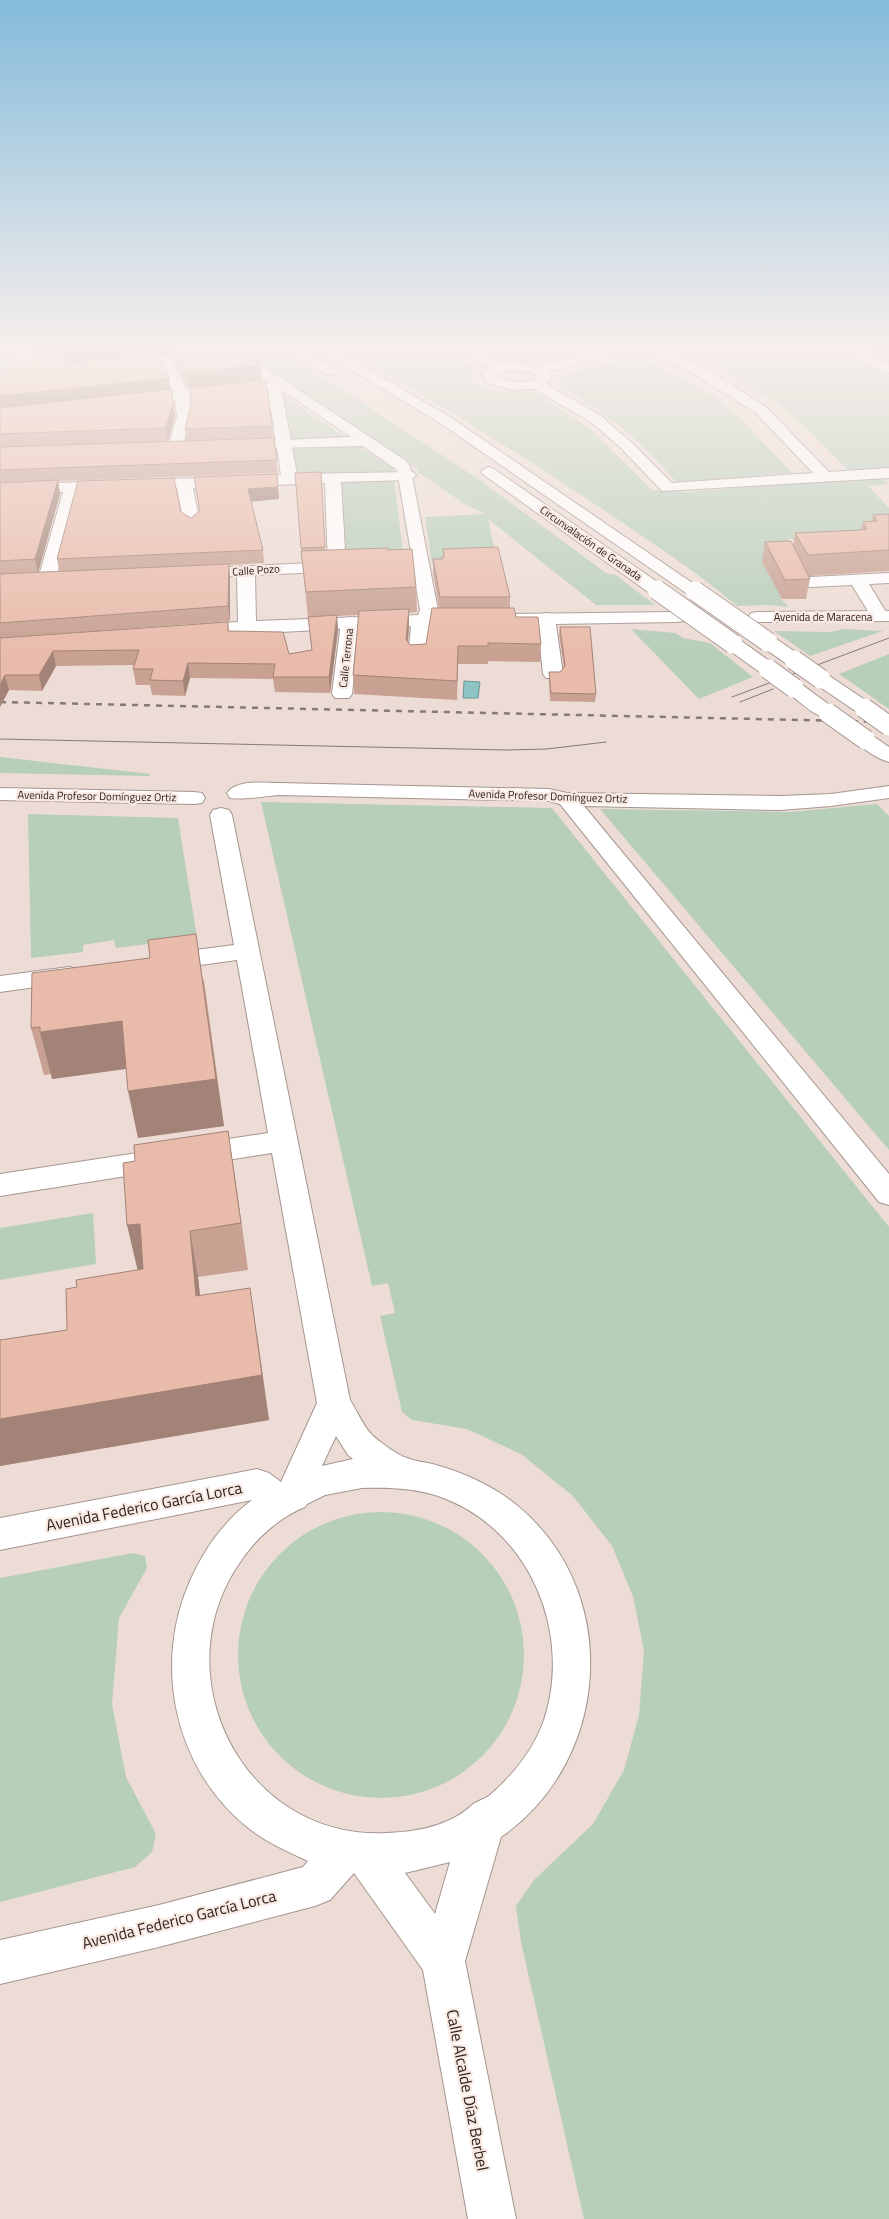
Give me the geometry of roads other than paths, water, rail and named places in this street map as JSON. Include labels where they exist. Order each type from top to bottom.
[{"type":"main road","points":[[156,448],[184,448]]},
{"type":"main road","points":[[285,448],[290,480]]},
{"type":"main road","points":[[377,448],[400,463],[408,475],[429,610],[420,627],[417,656]]},
{"type":"main road","name":"Circunvalación de Granada","points":[[485,448],[889,726]]},
{"type":"main road","points":[[625,448],[668,488],[889,473]]},
{"type":"main road","points":[[797,448],[825,477]]},
{"type":"main road","name":"Circunvalación de Granada","points":[[479,465],[887,755]]},
{"type":"main road","points":[[0,490],[408,475]]},
{"type":"main road","points":[[333,478],[337,566]]},
{"type":"main road","points":[[184,483],[192,524]]},
{"type":"main road","points":[[26,581],[55,579],[72,487]]},
{"type":"main road","name":"Calle Pozo","points":[[173,574],[421,563]]},
{"type":"main road","points":[[246,571],[247,627]]},
{"type":"main road","points":[[811,582],[889,578]]},
{"type":"main road","points":[[858,580],[884,617]]},
{"type":"main road","points":[[174,632],[425,619],[676,617]]},
{"type":"main road","name":"Avenida de Maracena","points":[[757,618],[884,617]]},
{"type":"main road","points":[[546,618],[553,674]]},
{"type":"main road","name":"Calle Terrona","points":[[342,694],[350,622]]},
{"type":"main road","name":"Avenida Profesor Domínguez Ortiz","points":[[0,794],[307,790],[549,795],[567,799],[780,803],[831,800],[889,792]]},
{"type":"main road","points":[[215,792],[242,801],[240,806],[236,810],[221,815],[200,813],[193,806],[215,792]]},
{"type":"main road","points":[[567,799],[889,1194]]},
{"type":"main road","points":[[221,815],[334,1403],[360,1445],[401,1474]]},
{"type":"main road","points":[[142,965],[247,951]]},
{"type":"main road","points":[[0,984],[95,971]]},
{"type":"main road","points":[[0,1185],[285,1141]]},
{"type":"main road","points":[[288,1500],[300,1471],[322,1435],[334,1403]]},
{"type":"main road","points":[[401,1474],[456,1486],[507,1514],[546,1557],[570,1612],[575,1669],[561,1731],[532,1779],[487,1819],[450,1838],[400,1852],[354,1852],[287,1834],[237,1798],[202,1745],[187,1689],[191,1627],[212,1574],[243,1533],[288,1500],[330,1482],[362,1475],[401,1474]]},
{"type":"main road","name":"Avenida Federico García Lorca","points":[[0,1534],[257,1484],[288,1500]]},
{"type":"main road","name":"Calle Alcalde Díaz Berbel","points":[[487,1819],[474,1855],[443,1961],[492,2219]]},
{"type":"main road","name":"Avenida Federico García Lorca","points":[[0,1962],[159,1926],[315,1885],[354,1852]]},
{"type":"main road","name":"Calle Alcalde Díaz Berbel","points":[[354,1852],[443,1961]]},
{"type":"water","points":[[464,681],[480,682],[478,698],[463,698]]},
{"type":"tram line","points":[[732,697],[889,638]]},
{"type":"tram line","points":[[740,702],[773,689]]},
{"type":"tram line","points":[[0,739],[507,750],[547,749],[606,742]]},
{"type":"railway","points":[[0,702],[889,722]]}]
